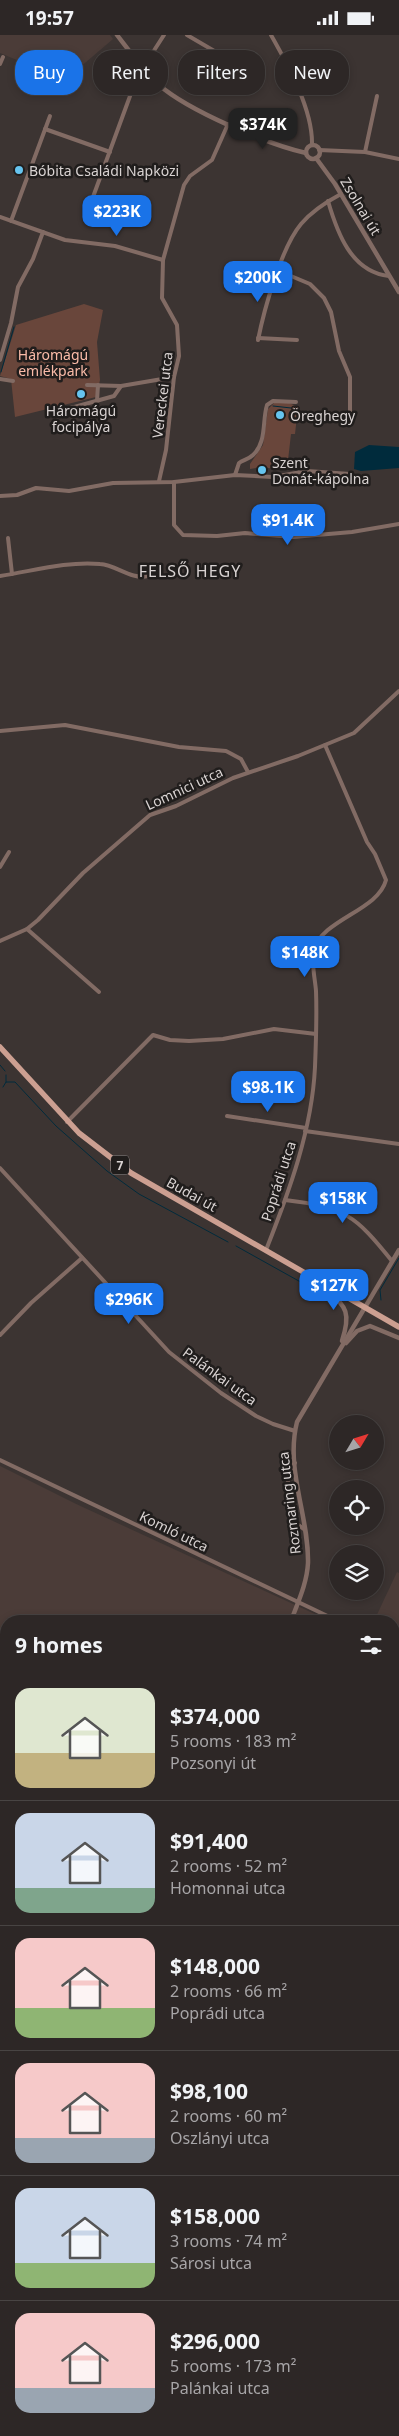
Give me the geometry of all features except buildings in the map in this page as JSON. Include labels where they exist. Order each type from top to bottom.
[{"type":"main road","name":"Budai út","points":[[0,1047],[68,1122],[102,1152],[136,1176],[399,1327]]},
{"type":"street","points":[[117,35],[129,50]]},
{"type":"street","points":[[154,50],[164,35]]},
{"type":"street","points":[[187,35],[213,50]]},
{"type":"street","points":[[272,35],[292,75],[310,123],[312,145],[319,150],[365,152],[399,159]]},
{"type":"street","points":[[0,64],[3,57]]},
{"type":"street","points":[[168,92],[228,124],[268,142],[306,153],[311,159],[316,158],[319,150]]},
{"type":"street","points":[[93,197],[131,95]]},
{"type":"street","points":[[365,152],[377,96]]},
{"type":"street","points":[[12,221],[50,115]]},
{"type":"street","name":"Vereckei utca","points":[[159,481],[166,450],[174,377],[179,363],[175,321],[162,298],[163,260],[184,185],[190,176],[212,160],[228,124]]},
{"type":"street","points":[[45,129],[110,152]]},
{"type":"street","points":[[306,153],[308,147],[312,145]]},
{"type":"street","name":"Zsolnai út","points":[[316,158],[341,194],[399,292]]},
{"type":"street","points":[[297,339],[258,339],[279,271],[298,229],[308,216],[341,194]]},
{"type":"street","points":[[328,201],[335,225],[347,249],[369,268],[389,276]]},
{"type":"street","points":[[0,217],[65,240],[115,246],[163,260]]},
{"type":"street","points":[[0,360],[11,323],[15,295],[33,259],[43,232]]},
{"type":"street","points":[[279,271],[310,284],[324,298],[331,312],[336,328],[339,351],[350,377],[350,425]]},
{"type":"street","points":[[87,385],[121,385],[174,377]]},
{"type":"street","points":[[0,379],[13,381]]},
{"type":"street","points":[[97,401],[98,385]]},
{"type":"street","points":[[60,411],[114,396],[121,385]]},
{"type":"street","points":[[235,475],[239,463],[258,449],[264,429],[267,405],[273,401],[296,402]]},
{"type":"street","points":[[0,496],[17,495],[36,488],[69,491],[106,483],[174,482],[235,475],[273,477],[308,471],[350,474]]},
{"type":"street","points":[[174,482],[174,525],[182,535],[217,536],[245,533],[293,537],[352,532],[399,524]]},
{"type":"street","points":[[8,538],[12,574]]},
{"type":"street","points":[[0,576],[60,565],[101,564],[134,576],[148,576]]},
{"type":"street","name":"Lomnici utca","points":[[0,941],[27,929],[45,914],[83,873],[145,819],[207,789],[248,772],[325,745],[359,730],[399,691]]},
{"type":"street","points":[[0,731],[65,725],[179,747],[226,751],[241,759],[248,772]]},
{"type":"street","name":"Poprádi utca","points":[[266,1250],[286,1201],[306,1129],[314,1070],[316,1034],[316,992],[312,959],[316,945],[323,935],[377,894],[386,880],[376,854],[367,842],[325,745]]},
{"type":"street","points":[[0,867],[9,853]]},
{"type":"street","points":[[27,929],[99,992]]},
{"type":"street","points":[[68,1122],[153,1035],[170,1040],[189,1041],[223,1039],[274,1029],[316,1034]]},
{"type":"street","points":[[227,1116],[399,1144]]},
{"type":"street","name":"Palánkai utca","points":[[0,1168],[143,1326],[179,1361],[256,1416],[295,1431]]},
{"type":"street","points":[[286,1201],[326,1205],[350,1217],[370,1233],[392,1261]]},
{"type":"street","name":"Rozmaring utca","points":[[293,1615],[307,1568],[304,1529],[294,1463],[295,1431],[302,1413],[399,1250]]},
{"type":"street","points":[[0,1335],[25,1309],[82,1258]]},
{"type":"street","points":[[313,1277],[342,1305],[347,1313],[347,1328],[340,1349]]},
{"type":"street","points":[[340,1349],[357,1331],[367,1326],[379,1328],[399,1338]]},
{"type":"street","name":"Komló utca","points":[[0,1460],[325,1615]]},
{"type":"street","points":[[294,1463],[287,1475],[294,1522],[304,1529]]},
{"type":"shaded area","points":[[0,35],[110,35],[113,39],[100,50],[93,50],[93,56],[83,65],[83,50],[15,50],[15,59],[0,53]]},
{"type":"shaded area","points":[[0,1466],[74,1503],[317,1615],[0,1615]]},
{"type":"shaded area","points":[[397,1572],[399,1573],[399,1615],[377,1615]]},
{"type":"green space","name":"Háromágú emlékpark","points":[[84,304],[103,310],[97,342],[100,380],[96,397],[15,417],[11,379],[0,376],[16,325]]},
{"type":"green space","points":[[274,403],[289,403],[298,407],[295,434],[291,434],[287,469],[285,464],[275,463],[275,469],[261,467],[250,469],[250,464],[263,445],[268,409]]},
{"type":"water","points":[[369,445],[399,447],[399,468],[361,471],[354,469],[355,452]]},
{"type":"waterway","points":[[1,372],[14,327]]},
{"type":"waterway","points":[[273,406],[291,408]]},
{"type":"waterway","points":[[0,1065],[5,1071]]},
{"type":"waterway","points":[[6,1075],[6,1082]]},
{"type":"waterway","points":[[3,1087],[6,1082],[15,1082],[56,1126],[107,1171],[139,1194],[228,1242]]},
{"type":"waterway","points":[[236,1246],[306,1285]]},
{"type":"waterway","points":[[381,1300],[380,1290],[399,1258]]},
{"type":"place","name":"Bóbita Családi Napközi","points":[[19,170]]},
{"type":"place","name":"Háromágú focipálya","points":[[81,394]]},
{"type":"place","name":"Öreghegy","points":[[280,415]]},
{"type":"place","name":"Szent Donát-kápolna","points":[[262,470]]},
{"type":"district","name":"FELSŐ HEGY","points":[[190,571]]}]
